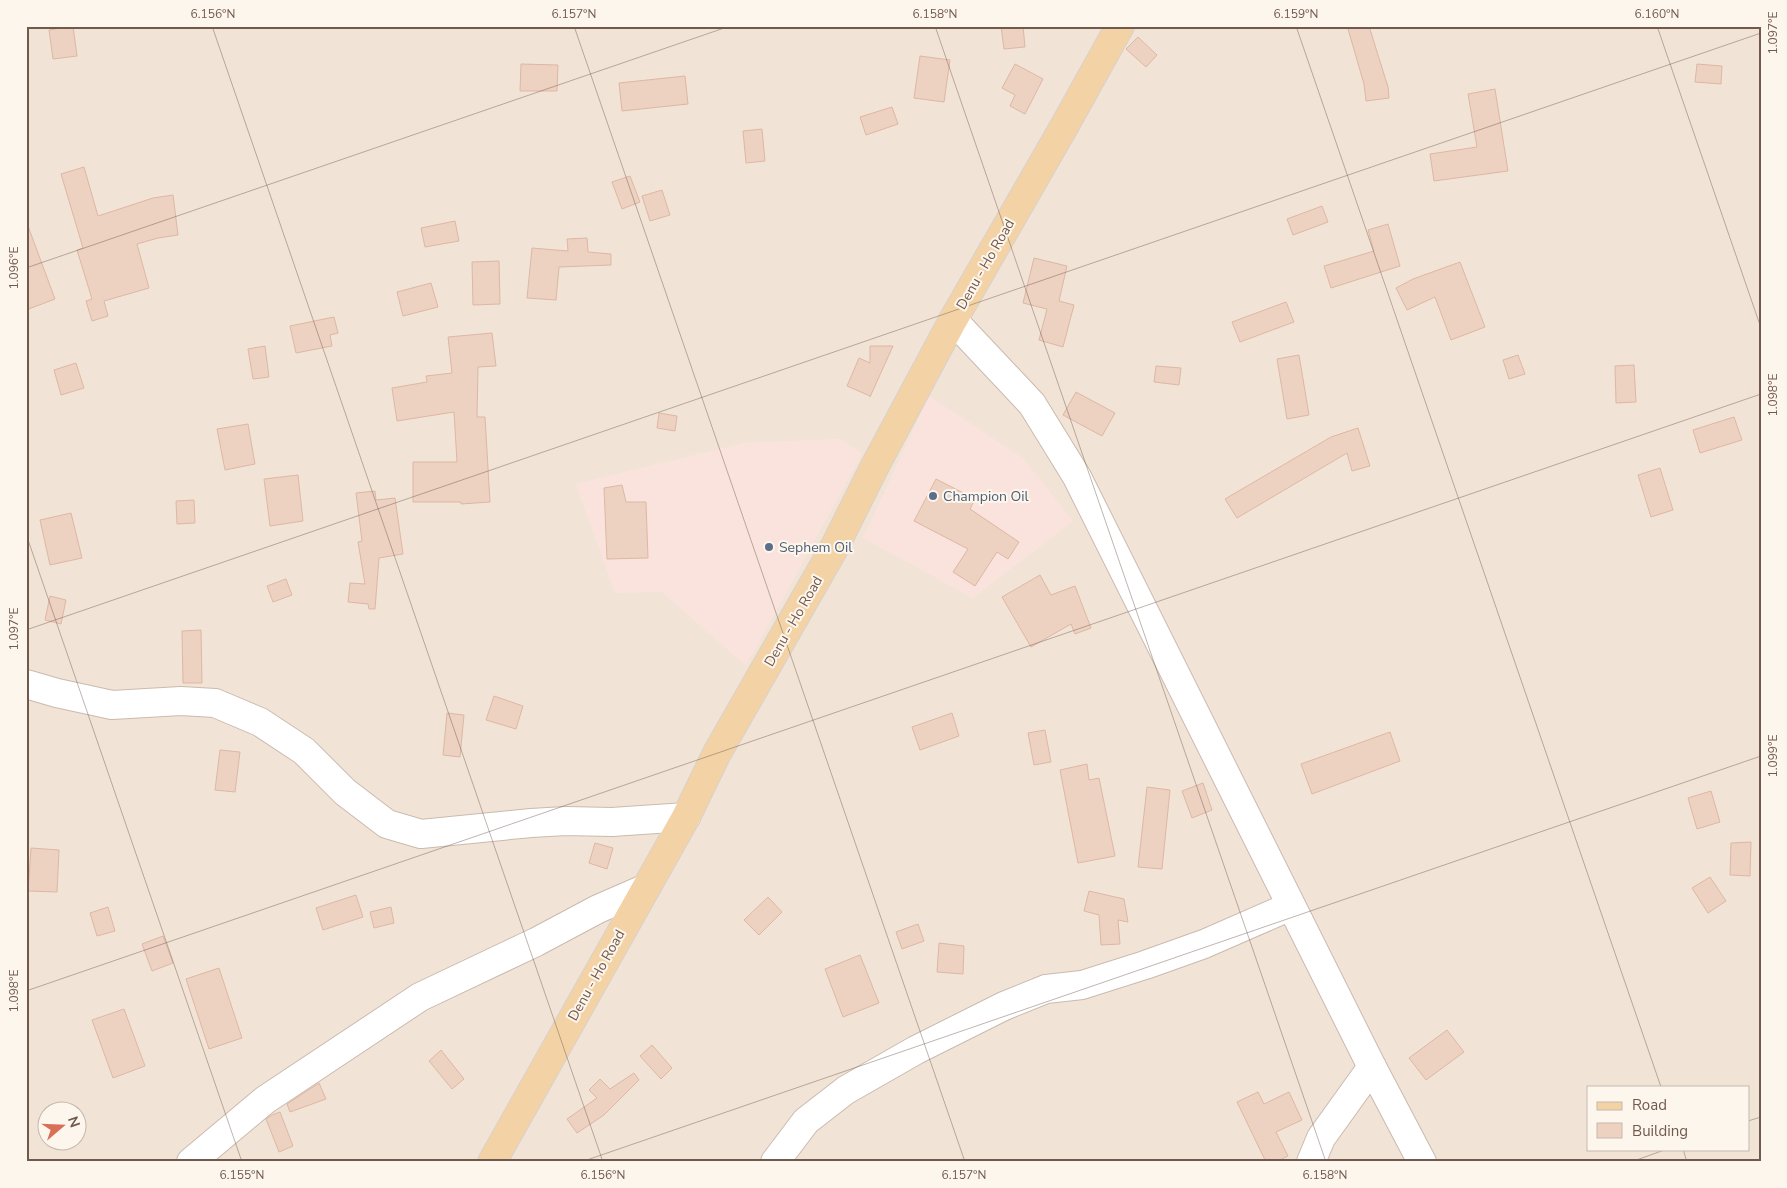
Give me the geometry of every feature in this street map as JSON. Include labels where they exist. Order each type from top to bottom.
[{"type":"main road","name":"Denu - Ho Road","points":[[492,1162],[686,817],[717,753],[834,550],[876,464],[952,320],[1120,26]]},
{"type":"street","points":[[952,320],[1032,404],[1077,477],[1372,1067],[1422,1162]]},
{"type":"street","points":[[26,684],[112,705],[181,701],[215,703],[260,722],[304,751],[345,792],[387,824],[421,834],[530,823],[566,821],[612,822],[686,817]]},
{"type":"street","points":[[191,1162],[265,1100],[420,997],[644,889]]},
{"type":"street","points":[[775,1162],[806,1121],[846,1090],[916,1050],[1004,1006],[1046,989],[1082,985],[1204,944],[1291,906]]},
{"type":"street","points":[[1310,1162],[1321,1138],[1372,1067]]},
{"type":"shaded area","points":[[26,26],[1761,26],[1761,1162],[26,1162]]},
{"type":"shaded area","points":[[929,396],[1023,458],[1073,521],[973,598],[863,538]]},
{"type":"shaded area","points":[[840,439],[862,454],[746,666],[662,592],[615,593],[576,484],[744,443]]},
{"type":"building","points":[[73,26],[77,56],[53,59],[49,30]]},
{"type":"building","points":[[1001,26],[1023,26],[1025,47],[1004,49]]},
{"type":"building","points":[[1357,26],[1369,26],[1388,87],[1389,98],[1366,101],[1364,84],[1348,29]]},
{"type":"building","points":[[1138,37],[1157,55],[1146,67],[1126,49]]},
{"type":"building","points":[[920,56],[950,60],[944,102],[914,98]]},
{"type":"building","points":[[521,64],[558,65],[557,91],[520,91]]},
{"type":"building","points":[[1015,64],[1043,79],[1025,114],[1010,106],[1015,95],[1002,88]]},
{"type":"building","points":[[1697,64],[1722,66],[1721,84],[1695,82]]},
{"type":"building","points":[[685,76],[688,104],[622,111],[619,83]]},
{"type":"building","points":[[1495,89],[1508,171],[1434,181],[1430,154],[1477,147],[1468,94]]},
{"type":"building","points":[[892,107],[898,124],[866,135],[860,117]]},
{"type":"building","points":[[762,129],[765,161],[746,163],[743,131]]},
{"type":"building","points":[[84,167],[98,216],[153,198],[173,195],[178,235],[137,244],[149,288],[104,301],[108,316],[92,321],[86,301],[92,299],[77,250],[83,248],[61,174]]},
{"type":"building","points":[[630,176],[640,202],[622,209],[612,182]]},
{"type":"building","points":[[662,190],[670,215],[650,221],[642,196]]},
{"type":"building","points":[[1322,206],[1328,222],[1293,235],[1287,219]]},
{"type":"building","points":[[455,221],[459,241],[425,247],[421,228]]},
{"type":"building","points":[[1388,224],[1400,266],[1331,288],[1324,266],[1374,251],[1368,230]]},
{"type":"building","points":[[26,226],[28,226],[55,299],[26,310]]},
{"type":"building","points":[[587,238],[588,252],[611,254],[611,265],[559,267],[556,300],[527,298],[532,248],[568,251],[567,239]]},
{"type":"building","points":[[1034,258],[1067,266],[1059,301],[1074,305],[1063,347],[1039,340],[1047,309],[1023,303]]},
{"type":"building","points":[[499,261],[500,304],[473,305],[472,262]]},
{"type":"building","points":[[1460,262],[1485,327],[1451,340],[1435,297],[1407,310],[1396,288],[1413,279]]},
{"type":"building","points":[[431,283],[438,307],[403,316],[397,292]]},
{"type":"building","points":[[1286,302],[1294,322],[1240,342],[1232,322]]},
{"type":"building","points":[[334,317],[338,333],[330,335],[332,346],[296,353],[290,326]]},
{"type":"building","points":[[492,333],[496,366],[478,367],[477,417],[485,417],[490,502],[461,504],[461,502],[413,502],[413,462],[457,462],[454,412],[397,421],[392,388],[427,382],[426,376],[452,373],[448,337]]},
{"type":"building","points":[[265,346],[269,377],[253,379],[248,349]]},
{"type":"building","points":[[870,346],[893,346],[870,397],[847,386],[859,358],[870,363]]},
{"type":"building","points":[[1299,355],[1309,415],[1287,419],[1277,359]]},
{"type":"building","points":[[1518,355],[1525,374],[1509,379],[1503,360]]},
{"type":"building","points":[[76,363],[84,388],[61,395],[54,370]]},
{"type":"building","points":[[1634,365],[1636,402],[1616,403],[1615,366]]},
{"type":"building","points":[[1156,366],[1181,368],[1179,385],[1154,382]]},
{"type":"building","points":[[1076,392],[1115,413],[1102,436],[1063,415]]},
{"type":"building","points":[[659,413],[677,416],[675,431],[657,428]]},
{"type":"building","points":[[1734,417],[1742,440],[1700,453],[1693,430]]},
{"type":"building","points":[[248,424],[255,464],[225,470],[217,429]]},
{"type":"building","points":[[1358,428],[1370,466],[1352,471],[1347,453],[1237,518],[1225,499],[1331,437]]},
{"type":"building","points":[[1660,468],[1673,510],[1651,517],[1638,475]]},
{"type":"building","points":[[298,475],[303,521],[270,526],[264,479]]},
{"type":"building","points":[[936,479],[975,499],[970,509],[1019,542],[1008,559],[997,552],[975,586],[953,572],[968,549],[914,521]]},
{"type":"building","points":[[622,485],[626,502],[646,502],[648,558],[607,559],[604,488]]},
{"type":"building","points":[[375,491],[376,500],[395,498],[403,554],[379,558],[375,609],[369,609],[368,604],[348,602],[350,583],[365,584],[358,542],[362,541],[356,493]]},
{"type":"building","points":[[194,500],[195,523],[177,524],[176,501]]},
{"type":"building","points":[[71,513],[82,558],[50,565],[40,520]]},
{"type":"building","points":[[1040,575],[1051,595],[1075,586],[1091,628],[1075,634],[1071,624],[1031,647],[1002,597]]},
{"type":"building","points":[[286,579],[292,595],[273,602],[267,586]]},
{"type":"building","points":[[50,596],[66,600],[61,624],[45,620]]},
{"type":"building","points":[[201,630],[202,683],[183,683],[182,631]]},
{"type":"building","points":[[494,696],[523,706],[516,729],[486,720]]},
{"type":"building","points":[[447,713],[464,715],[460,757],[443,755]]},
{"type":"building","points":[[952,713],[959,736],[920,750],[912,727]]},
{"type":"building","points":[[1045,730],[1051,762],[1034,765],[1028,733]]},
{"type":"building","points":[[1390,732],[1400,761],[1312,794],[1301,764]]},
{"type":"building","points":[[220,750],[240,752],[235,792],[215,790]]},
{"type":"building","points":[[1087,764],[1089,780],[1099,778],[1115,856],[1078,863],[1060,770]]},
{"type":"building","points":[[1203,783],[1212,810],[1192,818],[1182,791]]},
{"type":"building","points":[[1147,787],[1170,790],[1162,869],[1138,867]]},
{"type":"building","points":[[1711,791],[1720,822],[1697,829],[1688,798]]},
{"type":"building","points":[[1751,842],[1750,876],[1730,875],[1731,843]]},
{"type":"building","points":[[595,843],[613,848],[607,869],[589,863]]},
{"type":"building","points":[[31,848],[59,850],[57,892],[28,891]]},
{"type":"building","points":[[1710,877],[1726,901],[1708,913],[1692,888]]},
{"type":"building","points":[[1089,891],[1124,899],[1128,922],[1118,920],[1120,944],[1101,945],[1099,915],[1084,911]]},
{"type":"building","points":[[356,895],[363,917],[323,930],[316,908]]},
{"type":"building","points":[[768,897],[782,912],[759,935],[744,920]]},
{"type":"building","points":[[108,907],[115,931],[97,936],[90,913]]},
{"type":"building","points":[[391,907],[394,923],[374,928],[370,912]]},
{"type":"building","points":[[918,924],[924,941],[902,949],[896,932]]},
{"type":"building","points":[[163,936],[173,963],[152,971],[142,944]]},
{"type":"building","points":[[939,943],[964,946],[963,974],[937,972]]},
{"type":"building","points":[[860,955],[879,1003],[843,1017],[825,969]]},
{"type":"building","points":[[219,968],[242,1038],[209,1049],[186,979]]},
{"type":"building","points":[[124,1009],[145,1066],[113,1078],[92,1020]]},
{"type":"building","points":[[1447,1030],[1464,1052],[1426,1080],[1409,1058]]},
{"type":"building","points":[[652,1045],[672,1068],[661,1079],[640,1056]]},
{"type":"building","points":[[441,1050],[464,1079],[452,1089],[429,1061]]},
{"type":"building","points":[[634,1073],[639,1080],[604,1115],[577,1133],[567,1119],[597,1098],[589,1090],[600,1079],[610,1089]]},
{"type":"building","points":[[319,1083],[326,1099],[290,1112],[287,1104]]},
{"type":"building","points":[[1258,1092],[1264,1104],[1289,1092],[1302,1120],[1276,1132],[1288,1156],[1276,1162],[1266,1162],[1237,1102]]},
{"type":"building","points":[[280,1112],[293,1146],[279,1152],[266,1119]]},
{"type":"place","name":"Champion Oil","points":[[933,496]]},
{"type":"place","name":"Sephem Oil","points":[[769,547]]}]
